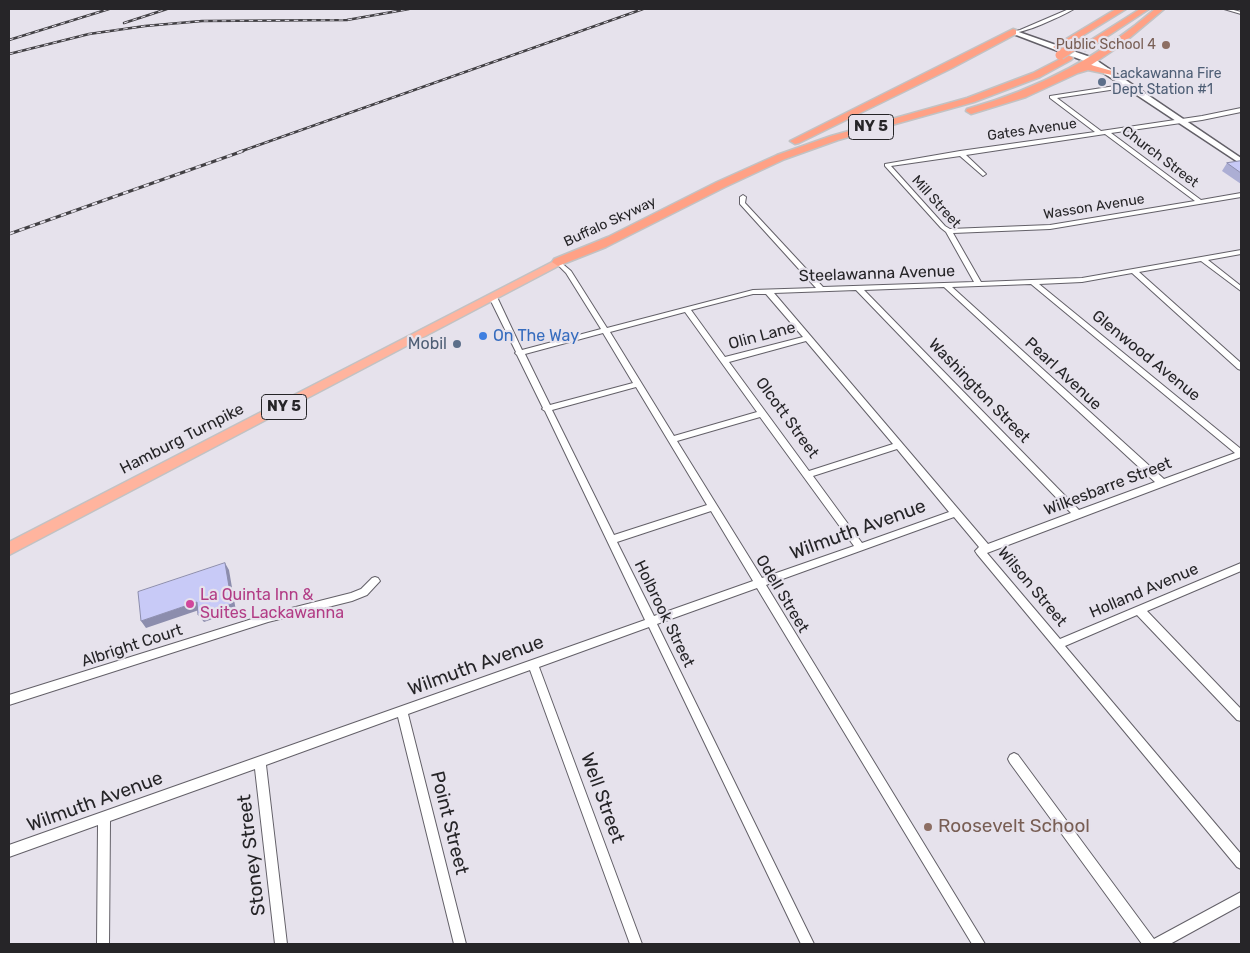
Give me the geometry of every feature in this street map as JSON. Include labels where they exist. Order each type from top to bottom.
[{"type":"highway","points":[[1062,53],[1122,9]]},
{"type":"highway","name":"Buffalo Skyway","points":[[1081,46],[1134,9]]},
{"type":"highway","name":"Buffalo Skyway","points":[[558,262],[583,244],[614,228],[764,157],[825,134],[988,89],[1030,72],[1062,53],[1081,46],[1145,9]]},
{"type":"highway","points":[[1071,73],[1090,60],[1103,55],[1130,36],[1160,9]]},
{"type":"highway","points":[[764,157],[927,77],[1013,32]]},
{"type":"highway","name":"Buffalo Skyway","points":[[558,262],[585,253],[768,163],[800,150],[998,92],[1036,76],[1062,53]]},
{"type":"highway","points":[[678,207],[694,203],[764,169],[815,149],[877,132],[999,104],[1028,94],[1085,67],[1109,73]]},
{"type":"highway","name":"Hamburg Turnpike","points":[[9,549],[181,458],[324,387],[558,262]]},
{"type":"main road","points":[[1013,32],[1062,53],[1090,60],[1241,162]]},
{"type":"street","points":[[1013,32],[1021,31],[1072,9]]},
{"type":"street","points":[[1226,9],[1241,13]]},
{"type":"street","name":"Church Street","points":[[1128,86],[1052,98],[1200,202]]},
{"type":"street","name":"Gates Avenue","points":[[887,166],[960,153],[1213,117],[1241,110]]},
{"type":"street","points":[[960,153],[982,174]]},
{"type":"street","name":"Mill Street","points":[[887,166],[943,227],[949,231],[980,284]]},
{"type":"street","name":"Wasson Avenue","points":[[949,231],[1050,227],[1241,195]]},
{"type":"street","points":[[743,197],[742,203],[821,289]]},
{"type":"street","name":"Steelawanna Avenue","points":[[519,353],[753,292],[1082,280],[1241,252]]},
{"type":"street","points":[[1203,259],[1241,289]]},
{"type":"street","name":"Odell Street","points":[[558,262],[569,272],[605,330],[979,944]]},
{"type":"street","points":[[1134,271],[1241,367]]},
{"type":"street","name":"Glenwood Avenue","points":[[1033,282],[1241,453]]},
{"type":"street","name":"Pearl Avenue","points":[[946,285],[1162,483]]},
{"type":"street","name":"Washington Street","points":[[858,288],[1078,515]]},
{"type":"street","name":"Wilson Street","points":[[768,291],[986,549],[980,551],[1241,863]]},
{"type":"street","name":"Holbrook Street","points":[[493,297],[808,944]]},
{"type":"street","name":"Olcott Street","points":[[686,309],[860,547]]},
{"type":"street","name":"Olin Lane","points":[[725,360],[807,338]]},
{"type":"street","points":[[546,409],[638,384]]},
{"type":"street","points":[[672,440],[763,414]]},
{"type":"street","points":[[807,475],[898,446]]},
{"type":"street","name":"Wilkesbarre Street","points":[[986,549],[1241,453]]},
{"type":"street","points":[[610,540],[712,507]]},
{"type":"street","name":"Wilmuth Avenue","points":[[9,851],[956,513]]},
{"type":"street","name":"Holland Avenue","points":[[1058,644],[1241,566]]},
{"type":"street","name":"Albright Court","points":[[9,700],[268,618],[352,597],[364,592],[375,581]]},
{"type":"street","points":[[1139,610],[1241,716]]},
{"type":"street","name":"Well Street","points":[[533,664],[636,944]]},
{"type":"street","name":"Point Street","points":[[402,711],[460,944]]},
{"type":"street","points":[[1014,759],[1150,944]]},
{"type":"street","name":"Stoney Street","points":[[260,762],[282,944]]},
{"type":"street","points":[[104,817],[104,944]]},
{"type":"street","points":[[1158,944],[1241,898]]},
{"type":"building","points":[[1241,161],[1241,173],[1227,163]]},
{"type":"building","name":"La Quinta Inn & Suites Lackawanna","points":[[225,563],[232,604],[198,615],[197,602],[141,621],[138,592]]},
{"type":"railway","points":[[9,40],[109,9]]},
{"type":"railway","points":[[124,23],[167,9]]},
{"type":"railway","points":[[9,54],[89,34],[145,26],[202,21],[347,20],[409,9]]},
{"type":"railway","points":[[239,152],[643,9]]},
{"type":"railway","points":[[9,234],[243,151]]},
{"type":"place","name":"Public School 4","points":[[1166,45]]},
{"type":"place","name":"Lackawanna Fire Dept Station #1","points":[[1102,82]]},
{"type":"place","name":"On The Way","points":[[483,336]]},
{"type":"place","name":"Mobil","points":[[457,344]]},
{"type":"place","name":"La Quinta Inn & Suites Lackawanna","points":[[190,604]]},
{"type":"place","name":"Roosevelt School","points":[[928,827]]}]
